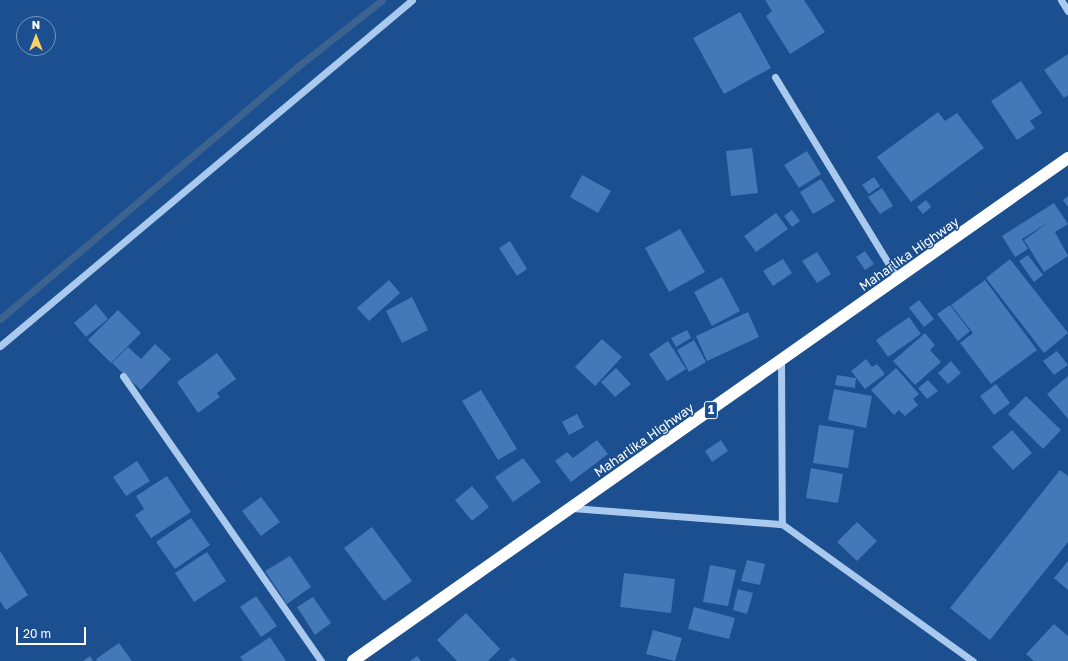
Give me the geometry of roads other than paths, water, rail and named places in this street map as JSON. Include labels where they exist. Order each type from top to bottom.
[{"type":"highway","name":"Maharlika Highway","points":[[353,661],[1068,158]]},
{"type":"street","points":[[0,346],[412,0]]},
{"type":"street","points":[[1061,0],[1068,11]]},
{"type":"street","points":[[776,77],[898,279]]},
{"type":"street","points":[[781,360],[782,524]]},
{"type":"street","points":[[123,376],[322,661]]},
{"type":"street","points":[[572,508],[782,524],[974,661]]},
{"type":"waterway","points":[[0,319],[297,67],[382,0]]}]
